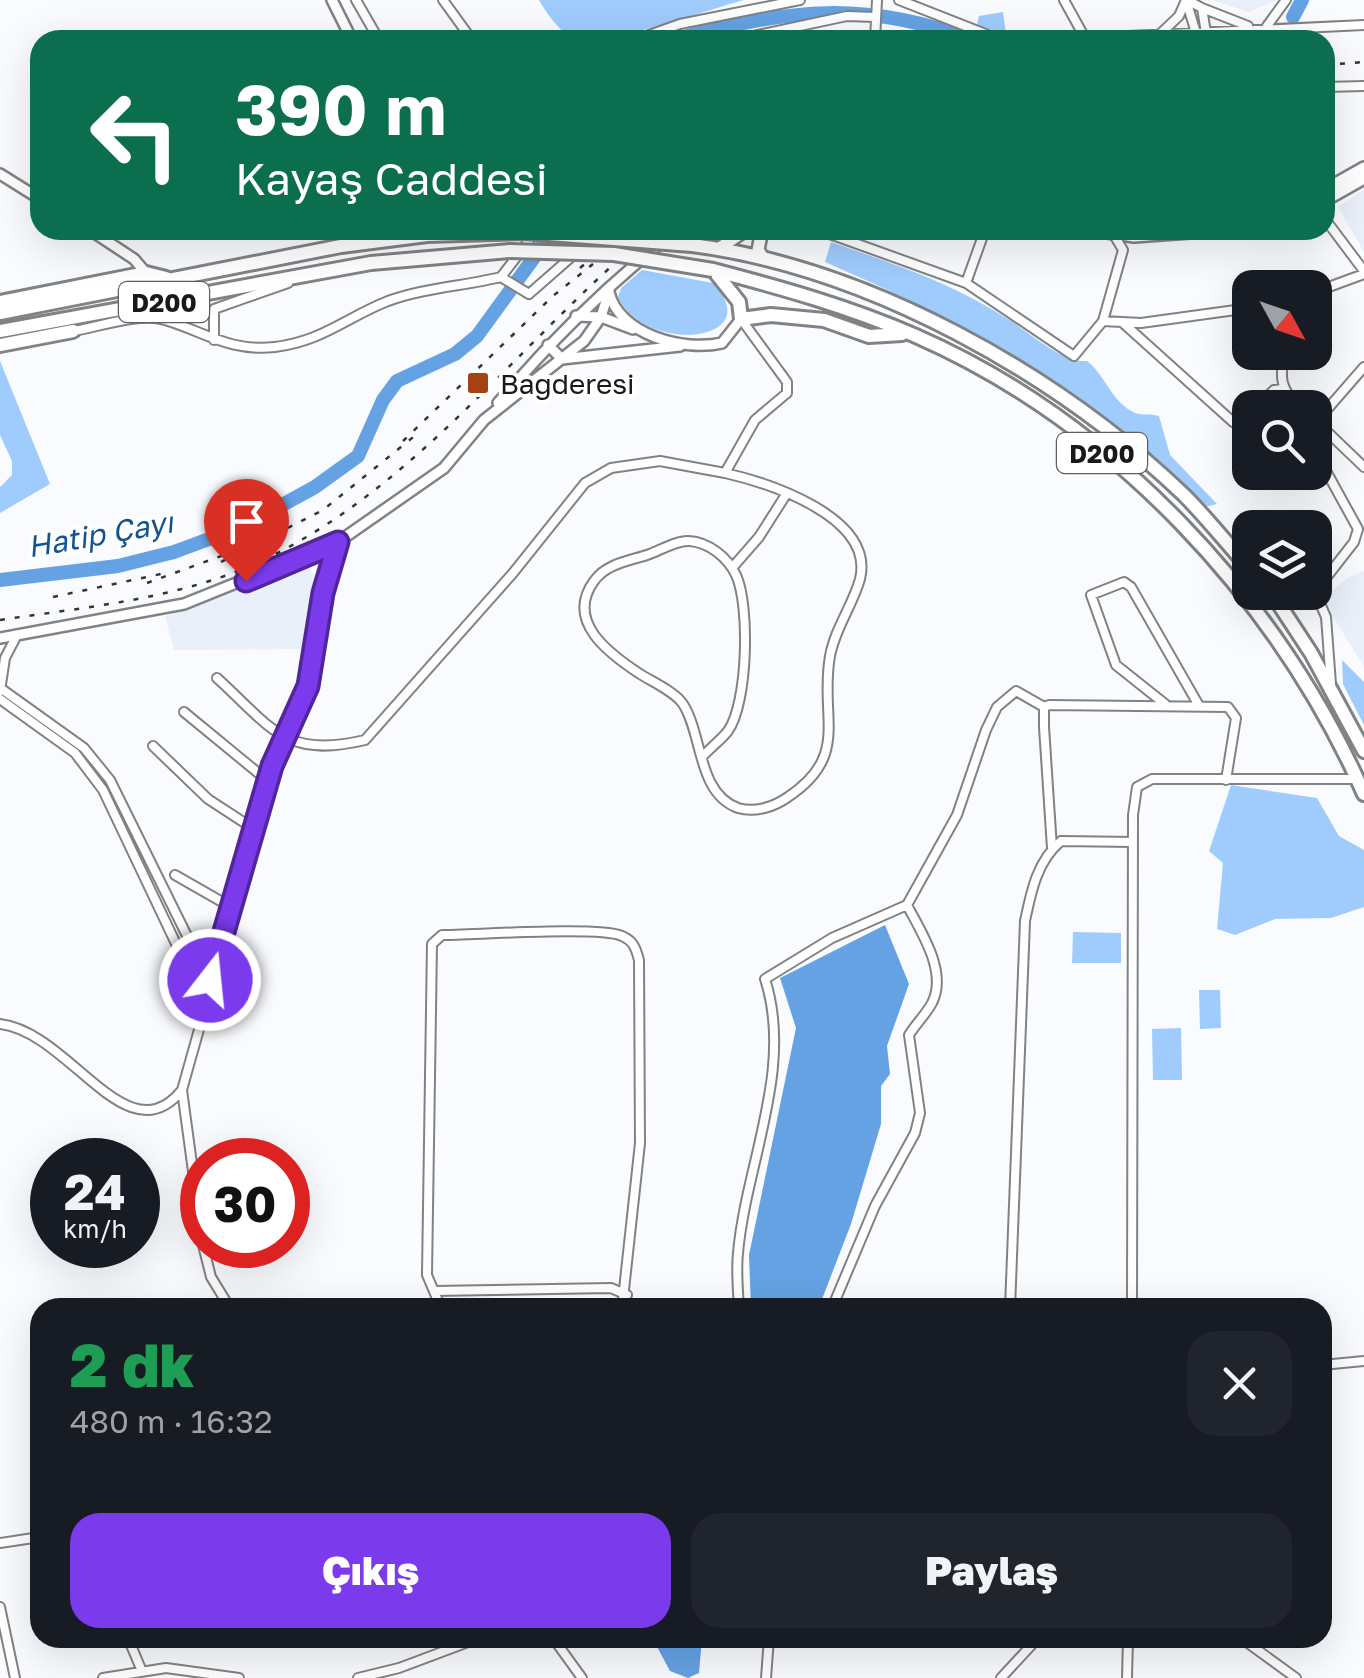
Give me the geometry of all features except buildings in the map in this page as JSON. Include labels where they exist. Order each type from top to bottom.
[{"type":"highway","name":"D200","points":[[0,313],[379,240]]},
{"type":"highway","name":"D200","points":[[634,240],[692,245],[764,259],[928,319],[1029,373],[1184,495],[1232,550]]},
{"type":"highway","name":"D200","points":[[0,332],[327,270],[432,255],[510,251],[614,254],[713,270],[787,290],[914,335],[1001,382],[1077,433],[1192,535],[1259,614],[1319,705],[1364,794]]},
{"type":"highway","points":[[713,270],[739,302],[741,319],[771,314],[824,320],[869,336],[914,335]]},
{"type":"highway","points":[[0,302],[146,273],[173,280]]},
{"type":"highway","points":[[0,346],[73,332]]},
{"type":"highway","points":[[1282,610],[1311,653],[1364,752]]},
{"type":"main road","points":[[1335,184],[1364,168]]},
{"type":"main road","points":[[1335,194],[1364,178]]},
{"type":"main road","points":[[718,249],[731,240]]},
{"type":"main road","points":[[760,240],[758,250],[764,259]]},
{"type":"street","points":[[332,0],[347,30]]},
{"type":"street","points":[[356,0],[373,30]]},
{"type":"street","points":[[443,0],[465,30]]},
{"type":"street","points":[[663,30],[800,0]]},
{"type":"street","points":[[875,30],[877,0]]},
{"type":"street","points":[[899,0],[976,30]]},
{"type":"street","points":[[1064,0],[1081,30]]},
{"type":"street","points":[[1187,0],[1252,28]]},
{"type":"street","points":[[1187,0],[1195,30]]},
{"type":"street","points":[[1165,30],[1179,16],[1187,0]]},
{"type":"street","points":[[1268,26],[1286,0]]},
{"type":"street","points":[[1202,8],[1206,30]]},
{"type":"street","points":[[781,30],[876,14]]},
{"type":"street","points":[[1229,30],[1364,25]]},
{"type":"street","points":[[1335,87],[1364,86]]},
{"type":"street","points":[[0,174],[30,193]]},
{"type":"street","points":[[1332,285],[1364,272],[1335,233]]},
{"type":"street","points":[[105,240],[134,259],[146,273]]},
{"type":"street","points":[[505,280],[525,240]]},
{"type":"street","points":[[73,332],[163,319],[243,348],[309,340],[416,292],[505,280],[529,294],[591,240]]},
{"type":"street","points":[[0,638],[184,604],[338,542],[444,468],[548,344],[614,280],[664,240]]},
{"type":"street","points":[[844,240],[966,283],[1074,356],[1103,321],[1123,250],[1119,240]]},
{"type":"street","points":[[966,283],[981,240]]},
{"type":"street","points":[[214,340],[214,309],[327,270]]},
{"type":"street","points":[[484,420],[584,341],[601,316],[614,280]]},
{"type":"street","points":[[609,291],[614,307],[654,336]]},
{"type":"street","points":[[1103,321],[1232,312]]},
{"type":"street","points":[[576,316],[601,316],[687,345]]},
{"type":"street","points":[[562,359],[722,343],[741,319],[787,382],[787,393],[755,420],[724,473]]},
{"type":"street","points":[[1122,322],[1232,422]]},
{"type":"street","points":[[548,344],[562,359]]},
{"type":"street","points":[[1332,402],[1364,366]]},
{"type":"street","points":[[1274,390],[1282,388],[1280,370]]},
{"type":"street","points":[[1332,436],[1364,467]]},
{"type":"street","points":[[217,678],[284,739],[310,748],[364,740],[513,572],[585,482],[611,468],[660,461],[763,482],[787,494],[847,530],[862,565],[829,662],[829,752],[804,785],[775,805],[756,810],[740,808],[722,798],[702,757],[682,702],[631,668],[591,633],[582,613],[584,597],[596,577],[611,566],[688,540],[710,547],[738,577],[744,628],[742,687],[728,731],[702,757]]},
{"type":"street","points":[[1332,486],[1350,511],[1360,539],[1332,572]]},
{"type":"street","points":[[732,568],[759,537],[787,494]]},
{"type":"street","points":[[189,1138],[182,1090],[268,781],[308,686],[323,593],[338,542]]},
{"type":"street","points":[[1165,704],[1116,665],[1091,595],[1124,582],[1131,587],[1198,704]]},
{"type":"street","points":[[1323,610],[1332,693]]},
{"type":"street","points":[[1,694],[5,658],[17,635]]},
{"type":"street","points":[[1311,653],[1328,640]]},
{"type":"street","points":[[739,1298],[738,1254],[775,1048],[773,1006],[764,978],[832,938],[907,904],[957,815],[997,708],[1016,691],[1044,708],[1165,704],[1228,707],[1236,718],[1226,780]]},
{"type":"street","points":[[1,694],[84,748],[110,780],[194,950],[216,962]]},
{"type":"street","points":[[1,694],[74,753],[104,790],[187,967],[210,980]]},
{"type":"street","points":[[1044,708],[1052,848]]},
{"type":"street","points":[[184,712],[268,781]]},
{"type":"street","points":[[152,746],[208,799],[254,829]]},
{"type":"street","points":[[1132,1298],[1136,788],[1152,779],[1358,779]]},
{"type":"street","points":[[1010,1298],[1025,921],[1032,886],[1052,848],[1061,841],[1133,842]]},
{"type":"street","points":[[175,875],[232,908]]},
{"type":"street","points":[[836,1298],[876,1206],[915,1133],[920,1113],[908,1035],[931,1006],[938,989],[923,935],[907,904]]},
{"type":"street","points":[[437,1298],[427,1275],[432,944],[442,935],[593,933],[620,934],[634,944],[639,960],[640,1143],[625,1298]]},
{"type":"street","points":[[0,1024],[41,1040],[126,1109],[148,1112],[168,1107],[182,1090]]},
{"type":"street","points":[[209,1268],[224,1298]]},
{"type":"street","points":[[434,1291],[611,1288],[626,1295]]},
{"type":"street","points":[[1332,1365],[1364,1361]]},
{"type":"street","points":[[0,1543],[30,1538]]},
{"type":"street","points":[[0,1608],[15,1678]]},
{"type":"street","points":[[132,1648],[141,1669]]},
{"type":"street","points":[[358,1678],[452,1648]]},
{"type":"street","points":[[560,1648],[582,1678]]},
{"type":"street","points":[[766,1678],[768,1648]]},
{"type":"street","points":[[1002,1678],[1029,1648]]},
{"type":"street","points":[[1127,1678],[1128,1648]]},
{"type":"street","points":[[1254,1648],[1296,1678]]},
{"type":"street","points":[[103,1678],[141,1669],[200,1669],[238,1678]]},
{"type":"shaded area","points":[[539,0],[744,0],[641,30],[562,30]]},
{"type":"shaded area","points":[[1212,0],[1277,0],[1249,12]]},
{"type":"shaded area","points":[[1003,12],[1005,30],[977,25],[979,16]]},
{"type":"shaded area","points":[[1364,189],[1364,252],[1338,207]]},
{"type":"shaded area","points":[[831,242],[946,286],[990,308],[1057,352],[1087,361],[1127,408],[1138,414],[1159,416],[1170,455],[1217,504],[1205,507],[1182,480],[1138,443],[1028,363],[949,320],[825,262]]},
{"type":"shaded area","points":[[642,270],[713,283],[726,303],[726,318],[715,329],[675,334],[632,316],[618,297],[621,288]]},
{"type":"shaded area","points":[[0,361],[50,484],[0,513],[0,487],[12,475],[12,461],[0,435]]},
{"type":"shaded area","points":[[308,567],[315,576],[316,600],[305,649],[174,650],[165,616],[277,574]]},
{"type":"shaded area","points":[[1364,571],[1364,667],[1329,610],[1332,610],[1332,591]]},
{"type":"shaded area","points":[[1342,660],[1364,682],[1364,725],[1343,684]]},
{"type":"shaded area","points":[[1231,785],[1317,798],[1339,836],[1364,850],[1364,907],[1331,918],[1275,919],[1235,935],[1217,929],[1223,863],[1209,851]]},
{"type":"shaded area","points":[[885,925],[909,984],[887,1046],[890,1074],[881,1086],[881,1124],[851,1224],[822,1298],[751,1298],[749,1255],[796,1028],[780,978]]},
{"type":"shaded area","points":[[1073,932],[1121,933],[1121,963],[1072,963]]},
{"type":"shaded area","points":[[1199,990],[1220,990],[1221,1028],[1200,1029]]},
{"type":"shaded area","points":[[1181,1028],[1182,1080],[1153,1080],[1152,1029]]},
{"type":"shaded area","points":[[658,1648],[701,1648],[699,1673],[688,1678],[670,1671]]},
{"type":"waterway","name":"Hatip Çayı","points":[[1293,17],[1302,0]]},
{"type":"waterway","points":[[712,30],[757,20],[828,13],[897,19],[943,30]]},
{"type":"waterway","name":"Hatip Çayı","points":[[0,580],[118,566],[174,552],[244,526],[315,487],[358,456],[383,400],[397,381],[455,354],[477,336],[547,240]]},
{"type":"railway","points":[[1335,64],[1364,62]]},
{"type":"railway","points":[[580,268],[614,240]]},
{"type":"railway","points":[[0,620],[132,600],[197,585],[259,562],[316,531],[369,495],[418,454],[642,240]]},
{"type":"railway","points":[[403,441],[553,296],[593,264]]},
{"type":"railway","points":[[221,562],[323,510],[417,434]]},
{"type":"railway","points":[[147,583],[232,552]]},
{"type":"railway","points":[[53,597],[161,574]]},
{"type":"place","name":"Bağderesi","points":[[478,383]]},
{"type":"route","points":[[210,980],[272,766],[308,686],[323,593],[338,542],[246,581]]}]
